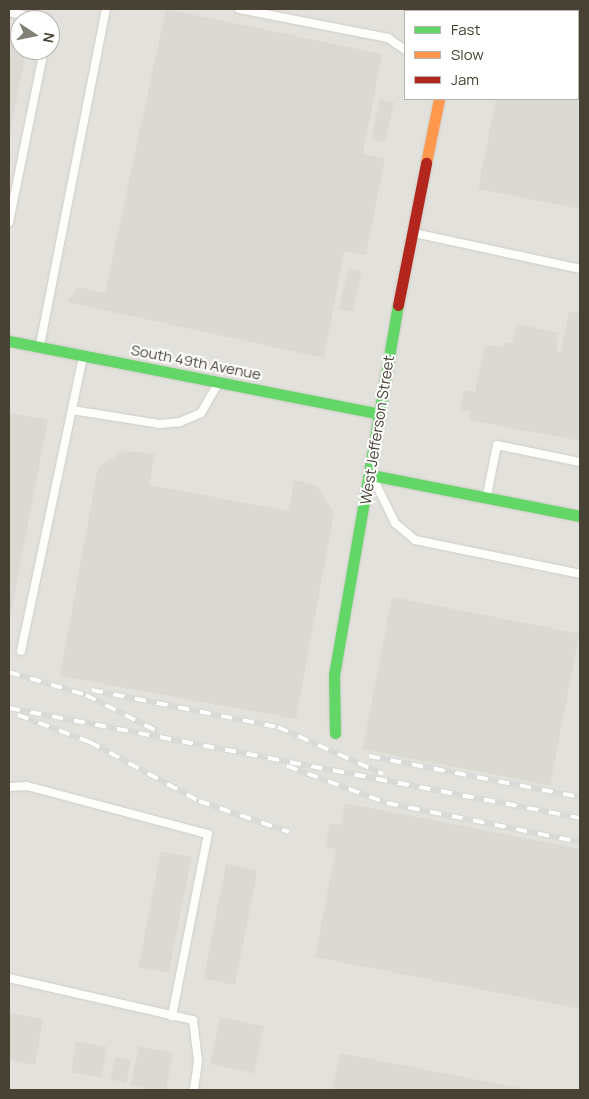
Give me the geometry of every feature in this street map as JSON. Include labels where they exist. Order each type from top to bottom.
[{"type":"street","name":"West Jefferson Street","points":[[335,733],[334,675],[372,475],[376,413],[439,100]]},
{"type":"street","name":"South 49th Avenue","points":[[9,341],[376,413]]},
{"type":"street","points":[[372,475],[580,516]]},
{"type":"lane","points":[[40,347],[106,9]]},
{"type":"lane","points":[[239,9],[388,38],[404,49]]},
{"type":"lane","points":[[9,222],[42,60]]},
{"type":"lane","points":[[412,233],[580,269]]},
{"type":"lane","points":[[21,651],[84,356]]},
{"type":"lane","points":[[72,410],[159,424],[180,422],[201,413],[220,383]]},
{"type":"lane","points":[[486,497],[497,445],[580,462]]},
{"type":"lane","points":[[372,475],[395,523],[415,540],[580,574]]},
{"type":"lane","points":[[9,787],[27,786],[208,834],[172,1016]]},
{"type":"lane","points":[[9,978],[193,1020],[198,1061],[194,1090]]},
{"type":"shaded area","points":[[9,9],[580,9],[580,1090],[9,1090]]},
{"type":"building","points":[[166,9],[382,54],[363,154],[385,158],[366,255],[344,251],[324,358],[67,302],[78,287],[105,293]]},
{"type":"building","points":[[502,9],[580,9],[580,43],[579,10]]},
{"type":"building","points":[[9,31],[10,60],[24,60],[10,134]]},
{"type":"building","points":[[380,99],[394,102],[385,142],[371,139]]},
{"type":"building","points":[[496,100],[578,100],[580,209],[478,189]]},
{"type":"building","points":[[348,268],[362,271],[353,312],[339,309]]},
{"type":"building","points":[[569,311],[580,313],[580,441],[469,420],[471,412],[460,410],[464,390],[475,392],[485,345],[503,347],[504,342],[512,343],[516,324],[559,333],[556,352],[561,352]]},
{"type":"building","points":[[9,413],[48,420],[10,617],[9,617]]},
{"type":"building","points":[[124,451],[155,454],[149,485],[289,511],[294,480],[317,486],[334,513],[296,719],[60,676],[98,467]]},
{"type":"building","points":[[392,597],[579,633],[550,786],[362,749]]},
{"type":"building","points":[[345,803],[580,849],[580,1009],[315,957],[336,849],[325,847],[330,823],[341,825]]},
{"type":"building","points":[[161,851],[191,857],[169,973],[138,967]]},
{"type":"building","points":[[226,864],[257,870],[235,985],[204,979]]},
{"type":"building","points":[[9,1013],[43,1019],[35,1065],[9,1060]]},
{"type":"building","points":[[220,1017],[264,1026],[254,1073],[210,1064]]},
{"type":"building","points":[[76,1042],[107,1047],[102,1077],[71,1073]]},
{"type":"building","points":[[139,1046],[173,1053],[165,1090],[154,1090],[131,1085]]},
{"type":"building","points":[[340,1053],[524,1089],[332,1090]]},
{"type":"building","points":[[115,1057],[131,1060],[126,1083],[111,1080]]},
{"type":"railway","points":[[9,672],[86,695],[157,731]]},
{"type":"railway","points":[[92,690],[278,727],[383,774]]},
{"type":"railway","points":[[9,708],[580,818]]},
{"type":"railway","points":[[18,715],[90,742],[199,801],[289,832]]},
{"type":"railway","points":[[369,756],[580,797]]},
{"type":"railway","points":[[287,766],[387,803],[580,842]]},
{"type":"traffic: fast","points":[[335,733],[334,675],[398,305]]},
{"type":"traffic: fast","points":[[9,341],[376,413]]},
{"type":"traffic: fast","points":[[371,475],[580,516]]},
{"type":"traffic: slow","points":[[426,163],[439,100]]},
{"type":"traffic: jam","points":[[398,305],[426,163]]}]
